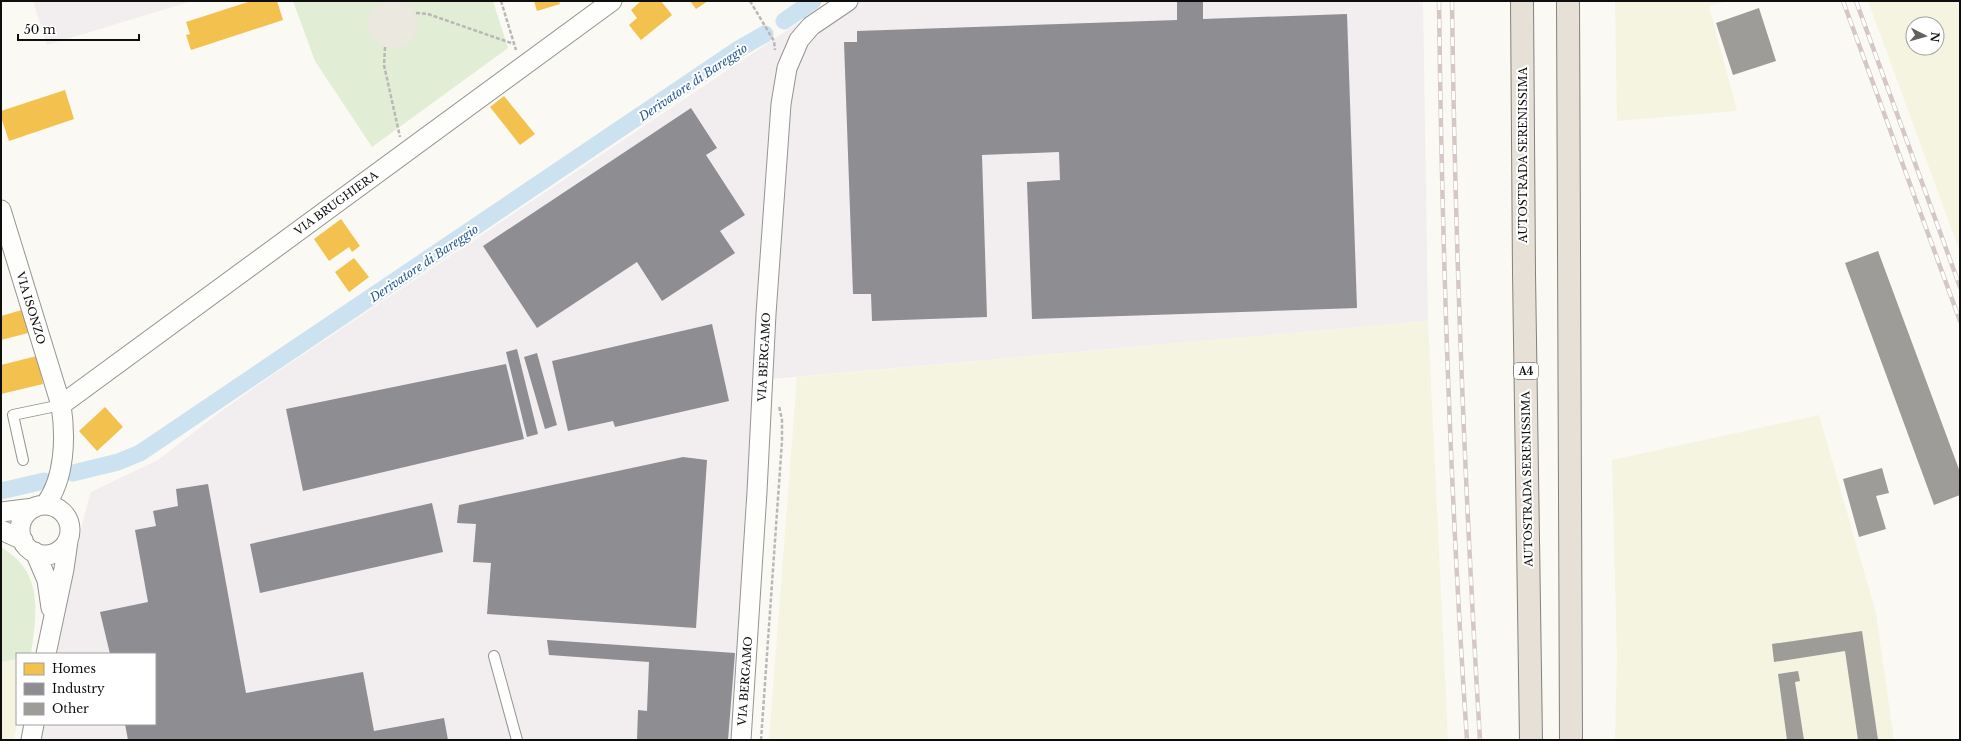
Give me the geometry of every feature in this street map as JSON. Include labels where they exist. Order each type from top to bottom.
[{"type":"highway","name":"AUTOSTRADA SERENISSIMA","points":[[1522,1],[1524,272],[1531,740]]},
{"type":"highway","points":[[1568,1],[1571,740]]},
{"type":"street","name":"VIA BRUGHIERA","points":[[61,405],[612,1]]},
{"type":"street","name":"VIA BERGAMO","points":[[741,740],[757,492],[766,314],[781,104],[787,68],[800,40],[811,26],[848,1]]},
{"type":"street","name":"VIA ISONZO","points":[[1,210],[61,405],[63,438],[60,470]]},
{"type":"street","points":[[52,621],[47,580],[21,527],[22,520],[52,496],[60,470]]},
{"type":"street","points":[[46,653],[64,569],[70,532],[60,470]]},
{"type":"street","points":[[1,512],[39,506],[59,509],[67,517]]},
{"type":"street","points":[[1,530],[46,555],[57,552],[68,541]]},
{"type":"street","points":[[31,740],[34,725]]},
{"type":"lane","points":[[23,460],[13,414],[61,405]]},
{"type":"lane","points":[[494,656],[517,740]]},
{"type":"path","points":[[501,1],[522,68]]},
{"type":"path","points":[[416,13],[428,14],[514,44]]},
{"type":"path","points":[[385,47],[384,66],[404,154]]},
{"type":"shaded area","points":[[393,-1],[402,1],[413,10],[418,24],[416,33],[407,44],[393,49],[384,47],[373,38],[368,24],[370,15],[379,4]]},
{"type":"shaded area","points":[[33,1],[192,1],[47,45]]},
{"type":"shaded area","points":[[831,1],[1423,1],[1428,321],[770,379],[748,740],[40,740],[43,725],[156,725],[156,653],[57,653],[82,525],[91,492],[158,460],[220,412],[271,376]]},
{"type":"green space","points":[[293,1],[493,1],[508,48],[372,147],[315,61]]},
{"type":"green space","points":[[1615,1],[1729,1],[1709,6],[1737,111],[1617,121]]},
{"type":"green space","points":[[1868,1],[1960,1],[1960,252]]},
{"type":"green space","points":[[1428,321],[1448,740],[769,740],[797,377]]},
{"type":"green space","points":[[1819,415],[1876,613],[1894,740],[1615,740],[1617,657],[1612,460]]},
{"type":"green space","points":[[1,547],[15,557],[25,569],[31,581],[34,594],[35,623],[31,653],[16,653],[16,659],[1,662]]},
{"type":"green space","points":[[16,659],[17,725],[14,740],[1,740],[1,662]]},
{"type":"building: Homes","points":[[251,1],[277,1],[283,20],[191,50],[186,35],[190,34],[186,22]]},
{"type":"building: Homes","points":[[534,1],[559,1],[560,4],[537,11]]},
{"type":"building: Homes","points":[[641,1],[661,1],[672,15],[641,40],[629,25],[637,18],[631,10]]},
{"type":"building: Homes","points":[[690,1],[708,1],[696,9]]},
{"type":"building: Homes","points":[[65,90],[74,119],[9,141],[1,117],[1,111]]},
{"type":"building: Homes","points":[[504,96],[535,134],[520,145],[490,107]]},
{"type":"building: Homes","points":[[341,219],[360,246],[352,252],[349,247],[329,261],[314,239]]},
{"type":"building: Homes","points":[[354,258],[369,277],[349,292],[335,272]]},
{"type":"building: Homes","points":[[22,310],[28,333],[1,340],[1,316]]},
{"type":"building: Homes","points":[[37,356],[43,384],[1,394],[1,365]]},
{"type":"building: Homes","points":[[105,407],[123,427],[97,451],[79,431]]},
{"type":"building: Industry","points":[[1177,1],[1203,1],[1203,19],[1347,14],[1357,308],[1032,319],[1027,182],[1060,180],[1059,152],[982,155],[987,317],[872,321],[871,294],[853,294],[844,42],[857,42],[857,31],[1177,20]]},
{"type":"building: Industry","points":[[691,108],[717,148],[706,155],[745,215],[720,231],[735,253],[662,301],[637,262],[537,328],[483,246]]},
{"type":"building: Industry","points":[[712,324],[729,401],[615,427],[613,421],[568,431],[552,361]]},
{"type":"building: Industry","points":[[517,349],[538,434],[527,437],[506,352]]},
{"type":"building: Industry","points":[[537,353],[557,425],[545,429],[524,357]]},
{"type":"building: Industry","points":[[506,364],[524,439],[303,491],[286,409]]},
{"type":"building: Industry","points":[[683,457],[707,460],[696,628],[487,614],[491,563],[473,562],[476,524],[457,523],[459,505]]},
{"type":"building: Industry","points":[[208,484],[246,693],[363,672],[374,731],[444,718],[448,740],[128,740],[125,725],[156,725],[156,653],[110,653],[100,612],[148,602],[135,530],[156,526],[153,511],[178,506],[176,489]]},
{"type":"building: Industry","points":[[432,503],[443,552],[260,593],[250,544]]},
{"type":"building: Industry","points":[[547,640],[735,653],[728,740],[637,740],[638,710],[647,711],[649,662],[549,655]]},
{"type":"building: Other","points":[[1759,8],[1776,61],[1733,75],[1716,23]]},
{"type":"building: Other","points":[[1878,251],[1960,472],[1960,495],[1934,505],[1845,263]]},
{"type":"building: Other","points":[[1882,468],[1889,493],[1876,496],[1886,529],[1859,537],[1843,479]]},
{"type":"building: Other","points":[[1862,631],[1878,740],[1858,740],[1845,651],[1774,662],[1772,644]]},
{"type":"building: Other","points":[[1798,671],[1800,681],[1795,682],[1804,740],[1787,740],[1778,674]]},
{"type":"waterway","name":"Derivatore di Bareggio","points":[[784,21],[813,1]]},
{"type":"waterway","name":"Derivatore di Bareggio","points":[[73,473],[118,462],[140,453],[737,50],[765,34]]},
{"type":"waterway","name":"Derivatore di Bareggio","points":[[1,491],[44,481]]},
{"type":"railway","points":[[1439,1],[1442,186],[1451,463],[1467,740]]},
{"type":"railway","points":[[1452,1],[1453,94],[1462,371],[1480,740]]},
{"type":"railway","points":[[1843,1],[1960,321]]},
{"type":"railway","points":[[1856,1],[1960,287]]}]
